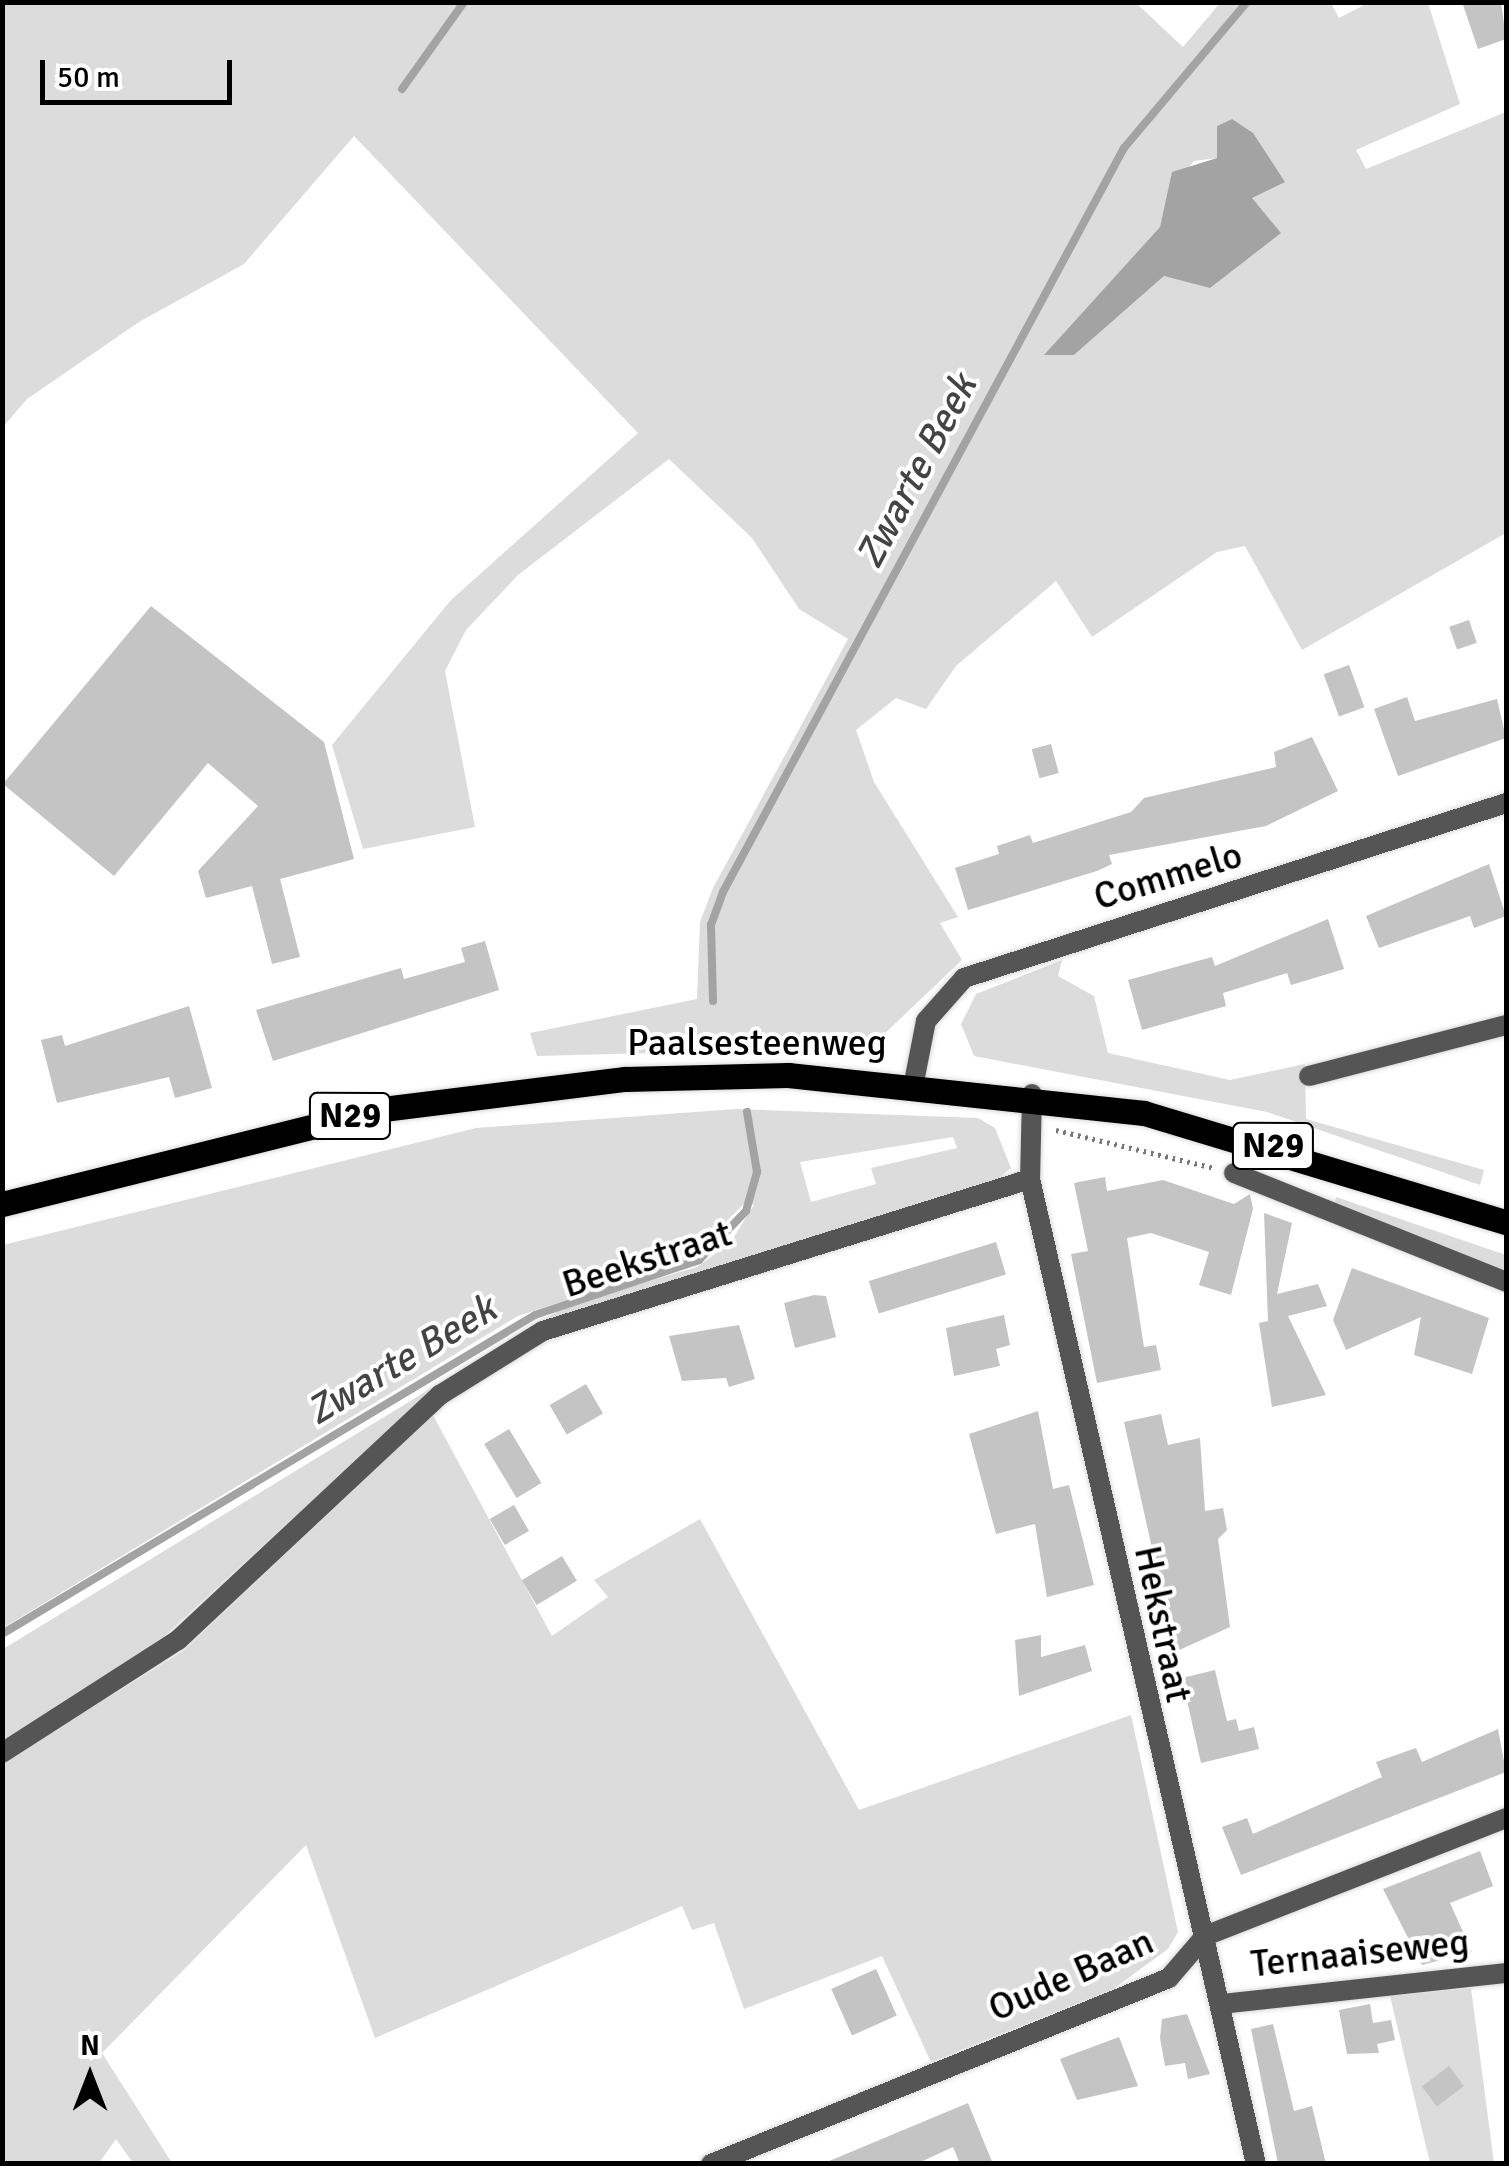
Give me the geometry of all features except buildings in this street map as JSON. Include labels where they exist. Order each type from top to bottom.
[{"type":"main road","name":"Paalsesteenweg","points":[[2,1204],[260,1137],[480,1094],[706,1076],[914,1082],[1032,1094],[1214,1130],[1506,1222]]},
{"type":"street","name":"Commelo","points":[[914,1082],[926,1022],[964,978],[1506,803]]},
{"type":"street","points":[[1310,1076],[1506,1025]]},
{"type":"street","name":"Hekstraat","points":[[1032,1094],[1030,1178],[1188,1898],[1205,1936],[1256,2164]]},
{"type":"street","points":[[1234,1174],[1506,1282]]},
{"type":"street","name":"Beekstraat","points":[[2,1753],[178,1640],[440,1396],[543,1331],[1030,1178]]},
{"type":"street","name":"Oude Baan","points":[[711,2164],[1169,1978],[1205,1936],[1506,1818]]},
{"type":"street","name":"Ternaaiseweg","points":[[1221,2004],[1506,1973]]},
{"type":"path","points":[[1032,1094],[1059,1134],[1234,1174]]},
{"type":"shaded area","points":[[1135,2],[1183,47],[1220,3],[1331,3],[1339,18],[1368,3],[1428,3],[1460,104],[1356,150],[1366,169],[1506,112],[1506,533],[1302,650],[1245,546],[1217,552],[1092,637],[1056,581],[956,666],[926,709],[896,698],[856,730],[874,782],[958,917],[940,923],[962,960],[881,1037],[839,1048],[537,1056],[530,1033],[697,999],[700,922],[713,888],[848,639],[799,609],[752,538],[669,459],[518,575],[466,630],[445,671],[475,827],[363,849],[332,745],[451,600],[638,433],[354,136],[244,264],[139,322],[27,399],[3,427],[3,3]],"holes":[[[1232,119],[1251,198],[1280,232],[1193,279],[1164,276],[1074,355],[1045,355],[1160,227],[1169,190],[1194,161],[1217,158],[1217,126]]]},
{"type":"shaded area","points":[[1232,119],[1253,133],[1285,182],[1252,198],[1281,233],[1210,288],[1164,276],[1074,355],[1044,355],[1160,227],[1172,172],[1217,158],[1217,126]]},
{"type":"shaded area","points":[[1062,960],[1058,976],[1094,996],[1108,1053],[1230,1080],[1305,1064],[1306,1119],[1484,1170],[1480,1185],[1267,1112],[974,1056],[961,1024],[976,994]]},
{"type":"shaded area","points":[[736,1109],[978,1118],[995,1128],[1011,1168],[996,1180],[542,1324],[407,1413],[162,1638],[3,1741],[3,1649],[568,1305],[697,1267],[730,1243],[754,1205],[746,1202],[686,1261],[518,1316],[3,1628],[3,1245],[476,1128]],"holes":[[[953,1137],[957,1148],[871,1168],[876,1184],[811,1202],[800,1162]]]},
{"type":"shaded area","points":[[1336,1197],[1506,1255],[1506,1272],[1334,1207]]},
{"type":"shaded area","points":[[433,1415],[552,1636],[608,1597],[594,1580],[700,1519],[859,1810],[1131,1715],[1178,1932],[1168,1949],[1113,1989],[931,2062],[882,1956],[744,2009],[714,1923],[692,1930],[682,1906],[375,2038],[306,1845],[102,2053],[172,2163],[133,2163],[116,2139],[99,2163],[3,2164],[3,1762],[182,1652]]},
{"type":"shaded area","points":[[1471,1988],[1494,2163],[1430,2163],[1390,1996]]},
{"type":"waterway","points":[[402,89],[464,2]]},
{"type":"waterway","name":"Zwarte Beek","points":[[713,1001],[711,925],[723,892],[1124,148],[1247,2]]},
{"type":"waterway","name":"Zwarte Beek","points":[[2,1634],[535,1315],[699,1260],[746,1211],[757,1172],[747,1112]]}]
